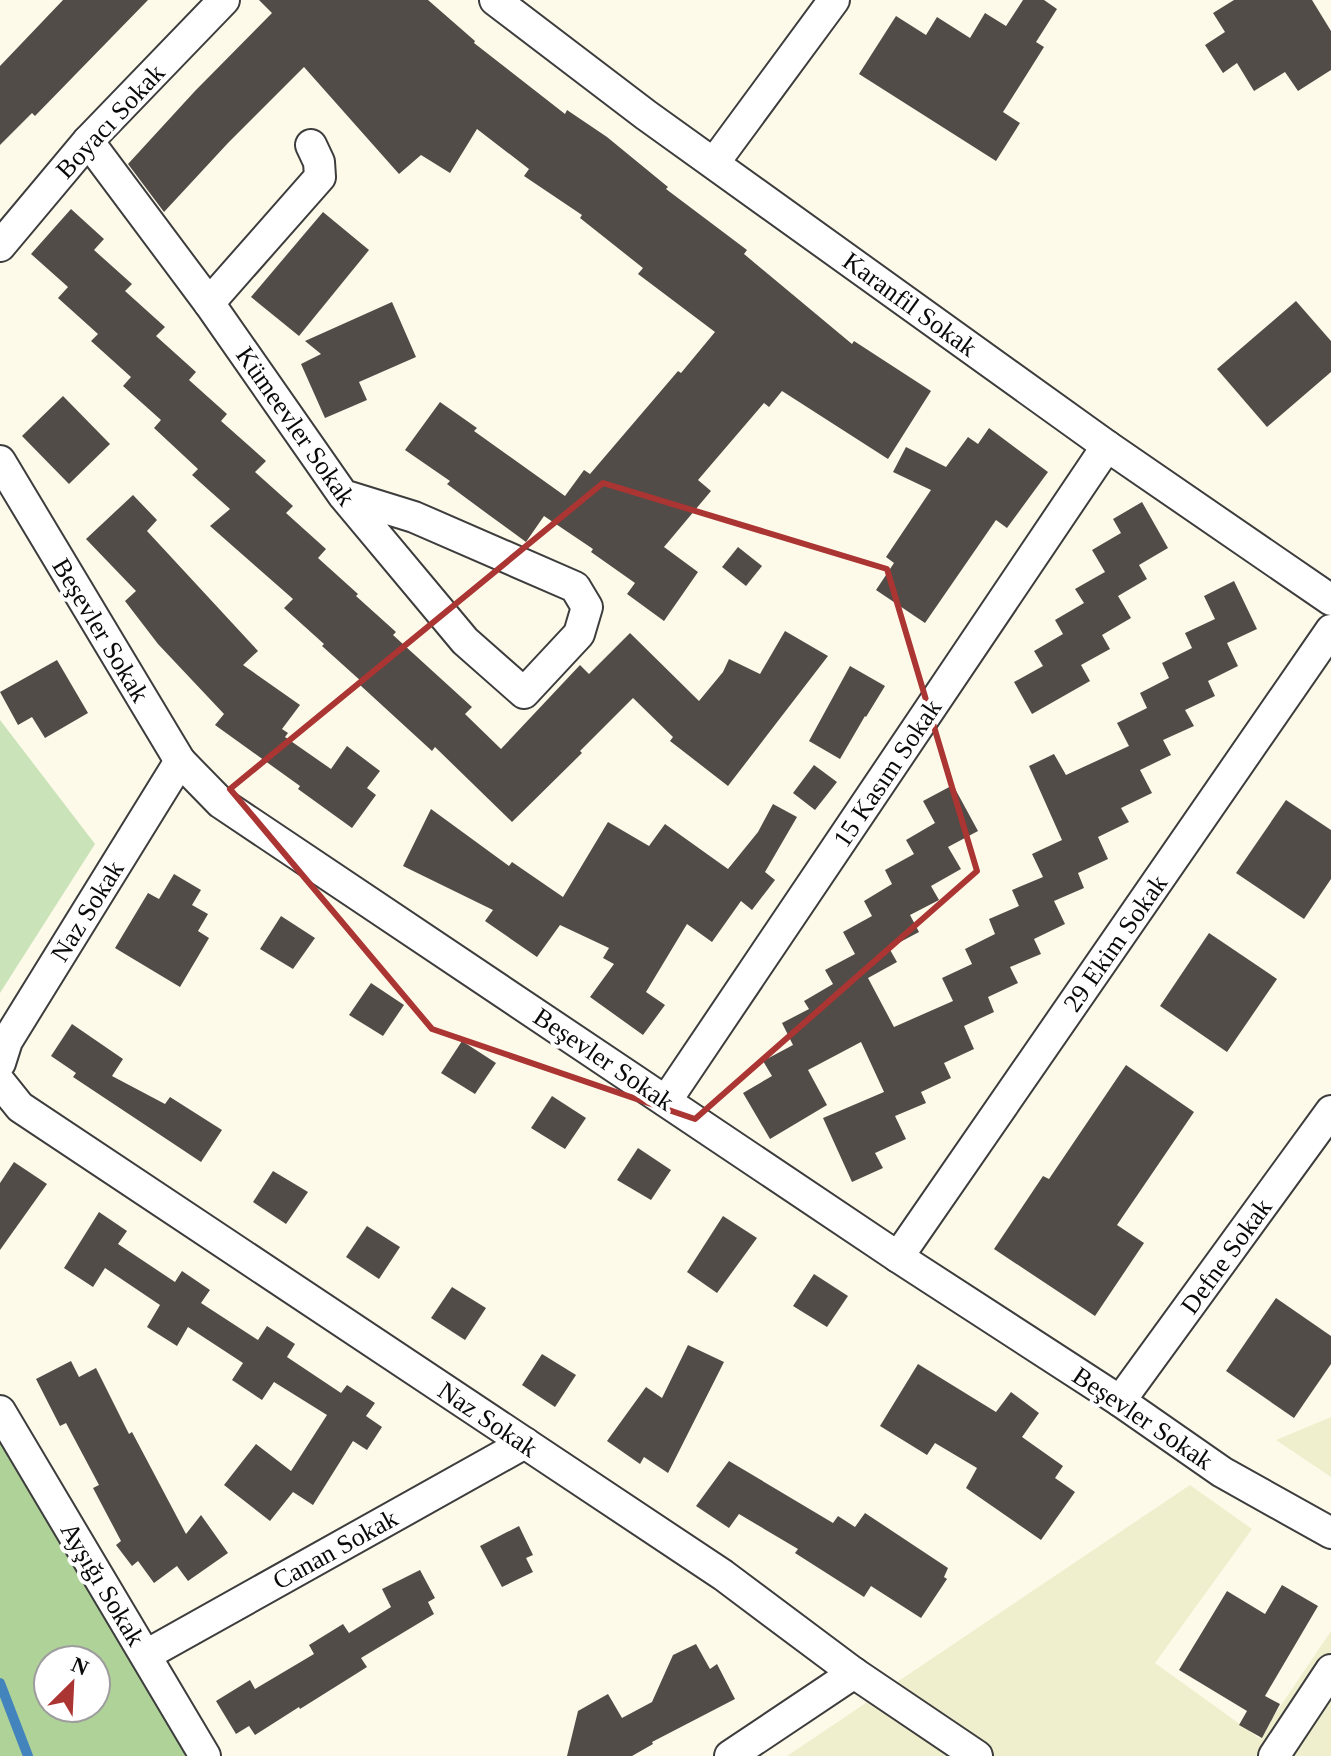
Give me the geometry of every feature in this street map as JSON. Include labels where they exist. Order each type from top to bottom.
[{"type":"street","name":"Boyacı Sokak","points":[[0,246],[88,141],[224,0]]},
{"type":"street","name":"Karanfil Sokak","points":[[495,0],[646,115],[1107,446],[1331,600]]},
{"type":"street","points":[[714,163],[834,0]]},
{"type":"street","name":"Kümeevler Sokak","points":[[88,141],[209,303],[343,495],[465,641],[524,693],[579,634],[587,607],[575,587],[414,517],[343,495]]},
{"type":"street","points":[[209,303],[320,177],[319,162],[311,145]]},
{"type":"street","name":"15 Kasım Sokak","points":[[666,1101],[1107,446]]},
{"type":"street","name":"Beşevler Sokak","points":[[0,461],[180,761],[221,803],[1222,1472],[1331,1533]]},
{"type":"street","name":"29 Ekim Sokak","points":[[898,1257],[1331,630]]},
{"type":"street","name":"Naz Sokak","points":[[0,1063],[7,1041],[180,761]]},
{"type":"street","name":"Naz Sokak","points":[[0,1082],[20,1107],[723,1575],[854,1673],[977,1756]]},
{"type":"street","name":"Defne Sokak","points":[[1120,1401],[1331,1111]]},
{"type":"street","name":"Ayşığı Sokak","points":[[0,1411],[205,1756]]},
{"type":"street","name":"Canan Sokak","points":[[146,1655],[525,1443]]},
{"type":"street","points":[[1274,1756],[1331,1670]]},
{"type":"street","points":[[730,1756],[854,1673]]},
{"type":"highlighted area","points":[[603,483],[887,569],[977,871],[695,1119],[432,1029],[230,789]]},
{"type":"green space","points":[[0,720],[95,844],[0,993]]},
{"type":"green space","points":[[0,1400],[216,1756],[0,1756]]},
{"type":"green space","points":[[1331,1417],[1331,1477],[1276,1440]]},
{"type":"green space","points":[[1190,1485],[1252,1529],[1155,1663],[1259,1738],[1331,1631],[1331,1756],[787,1756]]},
{"type":"building","points":[[63,0],[148,0],[35,116],[32,113],[0,145],[0,66]]},
{"type":"building","points":[[259,0],[428,0],[474,43],[565,114],[567,110],[607,137],[668,187],[666,189],[747,250],[744,254],[852,344],[854,341],[931,391],[888,459],[782,391],[769,407],[764,403],[698,480],[711,491],[664,547],[698,572],[664,621],[627,594],[635,583],[591,552],[593,549],[544,516],[526,542],[489,515],[447,484],[450,481],[405,450],[440,402],[477,428],[474,431],[565,496],[584,470],[590,474],[715,332],[638,274],[643,268],[580,218],[582,215],[524,176],[529,169],[477,129],[450,173],[421,155],[399,174],[304,67],[164,212],[128,164],[272,13]]},
{"type":"building","points":[[1023,0],[1044,0],[1057,9],[1036,42],[1044,47],[1003,112],[1020,123],[996,161],[859,74],[896,16],[926,35],[937,17],[970,38],[985,13],[1006,26]]},
{"type":"building","points":[[1234,0],[1312,0],[1331,31],[1331,70],[1298,91],[1285,72],[1254,91],[1237,63],[1223,73],[1205,45],[1225,32],[1213,13]]},
{"type":"building","points":[[71,209],[104,239],[94,250],[132,284],[125,291],[165,327],[156,336],[196,372],[189,380],[227,414],[221,421],[266,461],[255,472],[293,506],[286,513],[326,549],[318,558],[396,632],[393,635],[472,707],[465,714],[501,749],[580,665],[589,674],[630,633],[699,701],[723,672],[729,659],[760,674],[785,631],[828,656],[728,786],[670,741],[673,737],[633,698],[512,822],[435,747],[432,751],[360,685],[362,682],[284,608],[293,599],[210,526],[230,509],[192,475],[198,469],[154,428],[161,420],[123,386],[131,377],[91,341],[98,334],[58,298],[68,287],[31,254]]},
{"type":"building","points":[[323,212],[369,250],[299,336],[251,297]]},
{"type":"building","points":[[1296,301],[1331,341],[1331,372],[1267,427],[1217,369]]},
{"type":"building","points":[[392,302],[416,357],[359,382],[367,400],[325,418],[301,364],[321,354],[305,341]]},
{"type":"building","points":[[63,396],[110,444],[69,484],[22,436]]},
{"type":"building","points":[[989,428],[1048,472],[1007,528],[996,520],[925,623],[876,590],[894,563],[886,557],[931,490],[893,472],[906,447],[946,467],[968,437],[978,444]]},
{"type":"building","points":[[133,495],[157,520],[147,531],[258,651],[243,665],[300,705],[282,729],[288,733],[285,737],[331,769],[347,746],[380,771],[367,788],[376,795],[352,828],[215,725],[224,714],[158,644],[125,601],[136,591],[86,539]]},
{"type":"building","points":[[1142,502],[1168,548],[1139,565],[1147,579],[1118,596],[1131,618],[1102,635],[1110,649],[1081,665],[1090,681],[1032,714],[1014,682],[1043,666],[1034,651],[1063,634],[1055,620],[1084,603],[1075,589],[1105,572],[1092,550],[1121,533],[1113,519]]},
{"type":"building","points":[[738,547],[762,566],[746,586],[722,567]]},
{"type":"building","points":[[1234,581],[1257,629],[1227,643],[1238,666],[1208,681],[1215,696],[1185,710],[1194,726],[1163,740],[1171,755],[1140,770],[1152,793],[1121,808],[1129,822],[1098,837],[1108,859],[1078,873],[1084,888],[1054,901],[1065,924],[1034,939],[1041,954],[1010,967],[1018,983],[988,997],[994,1012],[964,1026],[974,1049],[944,1063],[951,1078],[921,1092],[926,1103],[895,1116],[906,1139],[875,1153],[883,1168],[852,1182],[823,1118],[884,1092],[861,1042],[808,1070],[827,1105],[770,1139],[743,1093],[772,1076],[763,1061],[793,1045],[782,1023],[809,1009],[804,1001],[833,984],[825,970],[855,954],[843,932],[872,916],[864,901],[892,884],[885,870],[914,854],[906,840],[935,823],[923,801],[953,785],[978,831],[948,847],[961,869],[931,886],[939,900],[910,915],[919,932],[889,948],[897,962],[868,978],[894,1027],[953,1001],[942,978],[972,964],[965,949],[995,934],[989,919],[1019,906],[1012,890],[1043,877],[1032,854],[1062,840],[1029,766],[1054,754],[1066,775],[1129,746],[1117,723],[1147,708],[1140,693],[1169,678],[1162,663],[1192,648],[1185,633],[1215,619],[1204,596]]},
{"type":"building","points":[[57,660],[88,713],[45,738],[32,717],[18,725],[0,692]]},
{"type":"building","points":[[850,666],[885,686],[840,759],[809,741]]},
{"type":"building","points":[[814,765],[837,782],[815,810],[793,793]]},
{"type":"building","points":[[1286,800],[1331,830],[1331,879],[1304,919],[1236,873]]},
{"type":"building","points":[[773,804],[797,817],[765,872],[775,880],[752,910],[741,901],[712,942],[687,924],[646,992],[665,1005],[643,1035],[590,997],[614,964],[603,958],[609,948],[560,925],[537,957],[485,921],[493,910],[403,866],[431,809],[509,866],[512,862],[563,897],[608,822],[649,846],[665,824],[728,869],[758,832]]},
{"type":"building","points":[[174,874],[201,890],[192,905],[208,914],[198,931],[209,938],[180,987],[115,948],[148,893],[159,899]]},
{"type":"building","points":[[281,916],[315,938],[293,969],[260,949]]},
{"type":"building","points":[[1209,933],[1277,979],[1227,1052],[1160,1006]]},
{"type":"building","points":[[371,983],[404,1005],[383,1036],[349,1015]]},
{"type":"building","points":[[72,1024],[123,1059],[112,1076],[165,1104],[170,1097],[222,1130],[201,1162],[73,1077],[76,1073],[51,1056]]},
{"type":"building","points":[[462,1041],[496,1063],[475,1094],[441,1073]]},
{"type":"building","points":[[1126,1065],[1194,1112],[1117,1225],[1144,1243],[1095,1316],[994,1249],[1043,1176],[1049,1179]]},
{"type":"building","points":[[552,1096],[586,1118],[565,1149],[531,1128]]},
{"type":"building","points":[[638,1148],[671,1170],[651,1200],[617,1180]]},
{"type":"building","points":[[14,1162],[47,1184],[0,1250],[0,1183]]},
{"type":"building","points":[[273,1171],[308,1192],[286,1224],[253,1202]]},
{"type":"building","points":[[99,1212],[127,1231],[118,1244],[175,1282],[182,1271],[210,1290],[201,1303],[258,1340],[267,1326],[295,1344],[287,1357],[341,1393],[347,1385],[375,1403],[366,1416],[382,1427],[367,1450],[353,1441],[313,1505],[293,1492],[270,1521],[224,1485],[256,1444],[291,1471],[327,1415],[274,1382],[262,1400],[232,1380],[243,1363],[188,1327],[177,1346],[147,1327],[160,1305],[105,1268],[93,1287],[64,1268]]},
{"type":"building","points":[[723,1216],[757,1238],[717,1293],[687,1272]]},
{"type":"building","points":[[367,1226],[400,1247],[379,1279],[346,1257]]},
{"type":"building","points":[[814,1274],[848,1296],[827,1327],[793,1306]]},
{"type":"building","points":[[452,1287],[486,1308],[465,1340],[431,1318]]},
{"type":"building","points":[[1276,1298],[1331,1336],[1331,1364],[1294,1418],[1226,1371]]},
{"type":"building","points":[[688,1345],[724,1362],[668,1473],[644,1457],[640,1464],[607,1441],[646,1387],[662,1398]]},
{"type":"building","points":[[542,1354],[576,1375],[555,1407],[522,1385]]},
{"type":"building","points":[[71,1361],[79,1377],[96,1368],[129,1434],[132,1432],[186,1534],[201,1515],[228,1553],[188,1581],[177,1566],[154,1583],[138,1561],[132,1566],[116,1545],[121,1541],[93,1488],[99,1485],[66,1423],[60,1426],[36,1379]]},
{"type":"building","points":[[918,1364],[996,1412],[1011,1392],[1039,1413],[1022,1437],[1063,1466],[1055,1478],[1075,1492],[1041,1540],[966,1488],[977,1468],[935,1443],[927,1455],[880,1426]]},
{"type":"building","points":[[729,1461],[833,1523],[838,1516],[855,1527],[865,1513],[948,1568],[944,1577],[947,1579],[921,1618],[871,1586],[864,1597],[795,1553],[798,1549],[739,1514],[729,1528],[696,1506]]},
{"type":"building","points":[[519,1526],[533,1555],[526,1558],[533,1572],[502,1587],[480,1546]]},
{"type":"building","points":[[420,1570],[435,1598],[428,1602],[434,1614],[361,1658],[367,1667],[300,1709],[255,1735],[249,1726],[236,1734],[216,1701],[250,1680],[255,1689],[314,1654],[309,1645],[343,1624],[349,1633],[391,1607],[382,1589]]},
{"type":"building","points":[[1282,1585],[1318,1606],[1265,1696],[1280,1704],[1262,1738],[1239,1725],[1247,1711],[1179,1670],[1227,1591],[1265,1614]]},
{"type":"building","points":[[696,1644],[710,1669],[717,1664],[735,1699],[652,1742],[632,1756],[567,1756],[578,1711],[608,1694],[622,1718],[652,1702],[673,1655]]},
{"type":"waterway","points":[[0,1683],[28,1756]]}]
